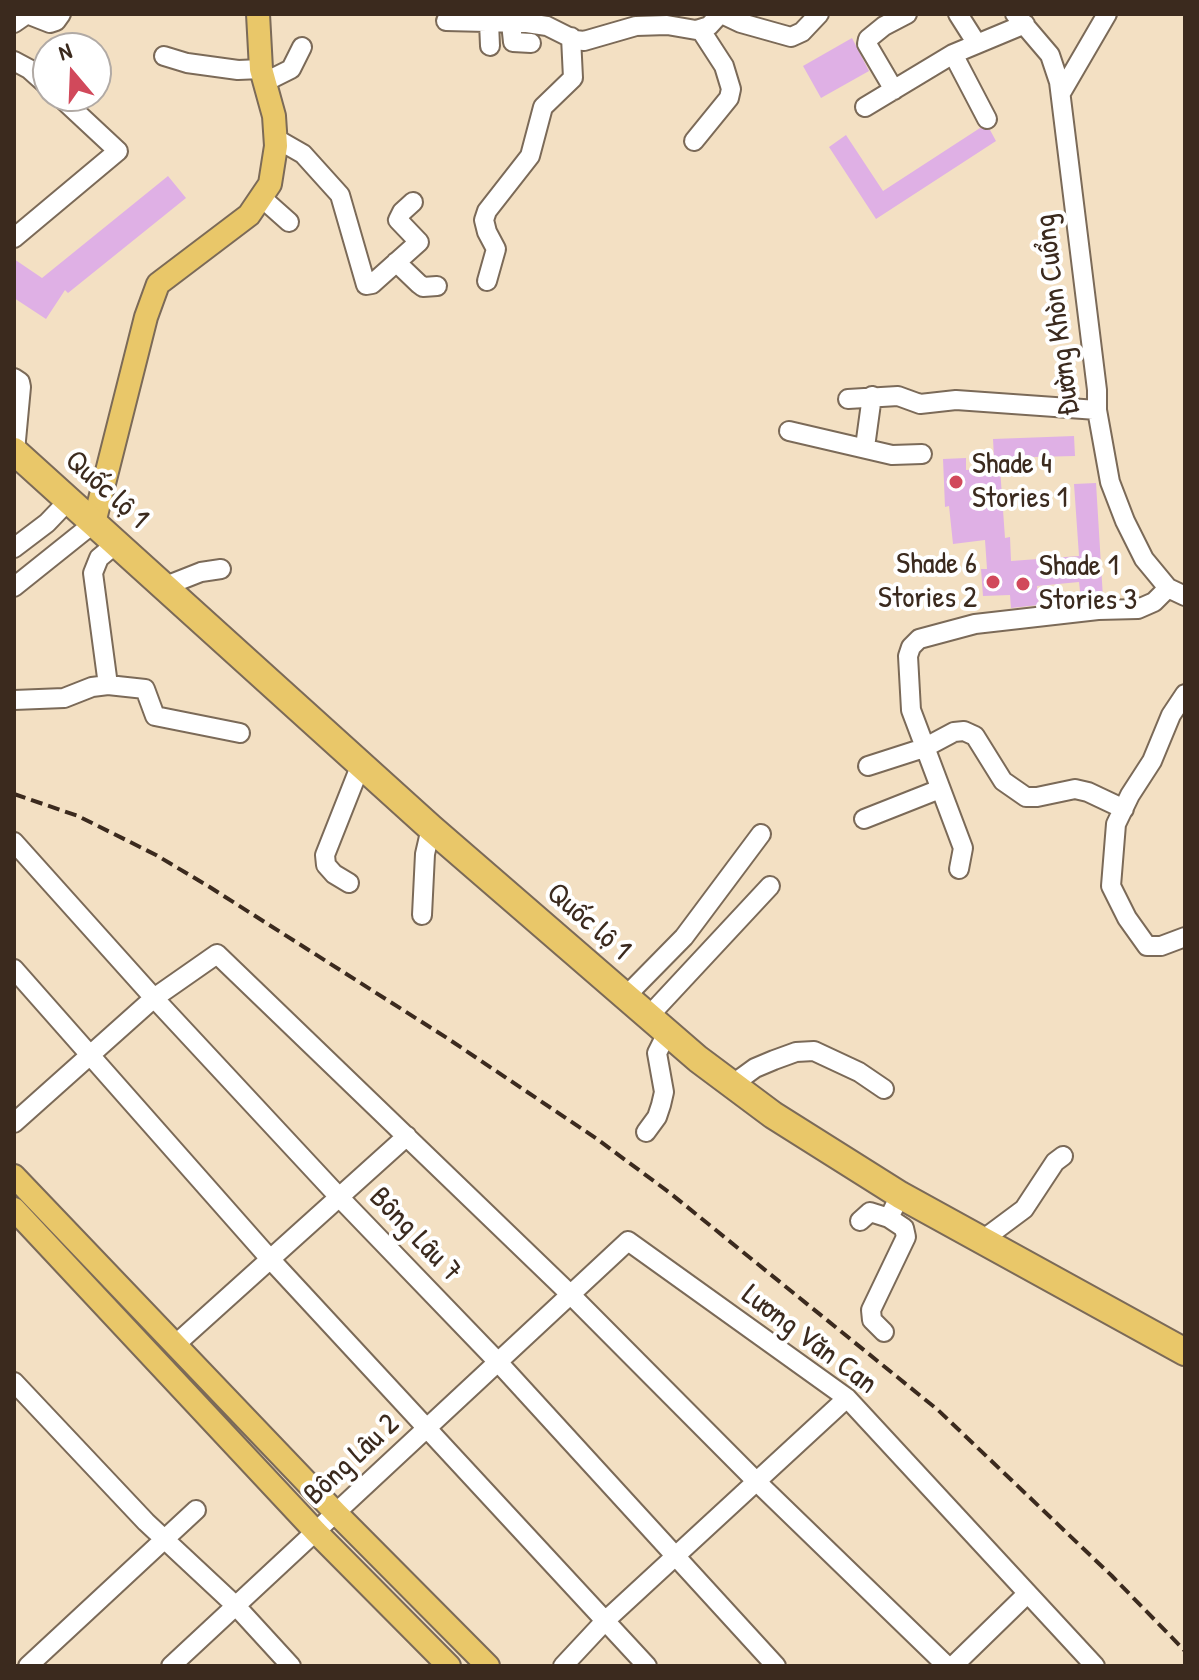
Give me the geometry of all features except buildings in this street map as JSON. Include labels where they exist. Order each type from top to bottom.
[{"type":"highway","name":"Quốc lộ 1","points":[[14,451],[431,828],[657,1025],[773,1115],[895,1206],[981,1241],[1185,1352]]},
{"type":"main road","points":[[94,523],[146,317],[158,284],[249,215],[270,184],[274,116],[263,75],[258,14]]},
{"type":"main road","points":[[14,1176],[336,1513],[488,1666]]},
{"type":"main road","points":[[14,1209],[316,1532],[449,1666]]},
{"type":"street","points":[[14,23],[27,14],[50,23],[61,14]]},
{"type":"street","points":[[446,21],[547,26],[584,41],[626,28],[651,25],[700,29],[709,26],[721,14],[791,37],[802,32],[819,14]]},
{"type":"street","points":[[894,90],[867,44],[871,36],[907,14]]},
{"type":"street","points":[[958,14],[977,44]]},
{"type":"street","points":[[1061,93],[1107,14]]},
{"type":"street","points":[[865,107],[953,54],[1020,19]]},
{"type":"street","name":"Đường Khòn Cuổng","points":[[1020,19],[1050,55],[1061,93],[1097,410],[1116,498],[1144,559],[1176,592]]},
{"type":"street","points":[[489,22],[490,46]]},
{"type":"street","points":[[511,23],[513,42],[531,43]]},
{"type":"street","points":[[694,141],[729,98],[731,89],[724,66],[700,29]]},
{"type":"street","points":[[487,281],[496,249],[484,220],[487,211],[530,156],[543,107],[573,78],[571,37]]},
{"type":"street","points":[[164,56],[187,63],[282,76],[291,69],[302,47]]},
{"type":"street","points":[[953,54],[987,119]]},
{"type":"street","points":[[14,61],[32,72]]},
{"type":"street","points":[[14,238],[118,151],[76,112]]},
{"type":"street","points":[[275,138],[303,154],[340,195],[366,285],[372,284],[419,242],[398,220],[413,202]]},
{"type":"street","points":[[262,198],[289,222]]},
{"type":"street","points":[[396,262],[423,287],[437,286]]},
{"type":"street","points":[[14,378],[21,387],[14,451]]},
{"type":"street","points":[[865,447],[872,396]]},
{"type":"street","points":[[848,399],[898,396],[920,404],[956,400],[1097,410]]},
{"type":"street","points":[[789,431],[892,455],[922,454]]},
{"type":"street","points":[[14,548],[69,500]]},
{"type":"street","points":[[14,587],[94,523]]},
{"type":"street","points":[[108,685],[93,573],[99,558],[117,543]]},
{"type":"street","points":[[163,587],[201,572],[221,569]]},
{"type":"street","points":[[959,869],[963,848],[911,710],[908,656],[911,647],[919,639],[975,624],[1098,610],[1138,609],[1176,592]]},
{"type":"street","points":[[14,700],[64,698],[92,687],[108,685],[145,689],[155,716],[240,733]]},
{"type":"street","points":[[1185,694],[1171,715],[1152,761],[1116,824],[1111,886],[1147,946],[1161,946],[1185,937]]},
{"type":"street","points":[[868,766],[924,748],[954,732],[964,731],[975,736],[1003,781],[1026,797],[1075,789],[1124,809]]},
{"type":"street","points":[[349,883],[326,865],[325,855],[361,764]]},
{"type":"street","points":[[864,819],[940,789]]},
{"type":"street","points":[[422,915],[425,854],[431,828]]},
{"type":"street","points":[[625,997],[684,937],[761,834]]},
{"type":"street","name":"Bông Lâu 7","points":[[14,842],[154,998],[498,1362],[776,1666]]},
{"type":"street","points":[[646,1132],[657,1117],[664,1092],[657,1053],[657,1025],[770,886]]},
{"type":"street","points":[[14,1123],[154,998],[217,954],[571,1295],[756,1481],[950,1666],[1027,1594]]},
{"type":"street","points":[[14,969],[271,1260],[647,1666]]},
{"type":"street","points":[[733,1084],[755,1068],[774,1060],[796,1052],[814,1051],[859,1072],[884,1089]]},
{"type":"street","points":[[176,1344],[407,1136]]},
{"type":"street","points":[[981,1241],[1024,1209],[1050,1169],[1063,1156]]},
{"type":"street","points":[[860,1221],[870,1212],[895,1206],[906,1237],[871,1310],[872,1320],[884,1332]]},
{"type":"street","name":"Lương Văn Can","points":[[571,1295],[628,1241],[847,1398],[1095,1666]]},
{"type":"street","name":"Bông Lâu 2","points":[[171,1666],[571,1295]]},
{"type":"street","points":[[14,1382],[163,1539],[236,1606],[291,1666]]},
{"type":"street","points":[[563,1666],[605,1621],[847,1398]]},
{"type":"street","points":[[28,1666],[196,1510]]},
{"type":"railway","points":[[14,794],[78,816],[156,855],[447,1038],[597,1139],[670,1193],[938,1410],[1112,1576],[1185,1651]]},
{"type":"place","name":"Shade 4 Stories 1","points":[[956,482]]},
{"type":"place","name":"Shade 6 Stories 2","points":[[993,582]]},
{"type":"place","name":"Shade 1 Stories 3","points":[[1023,584]]}]
